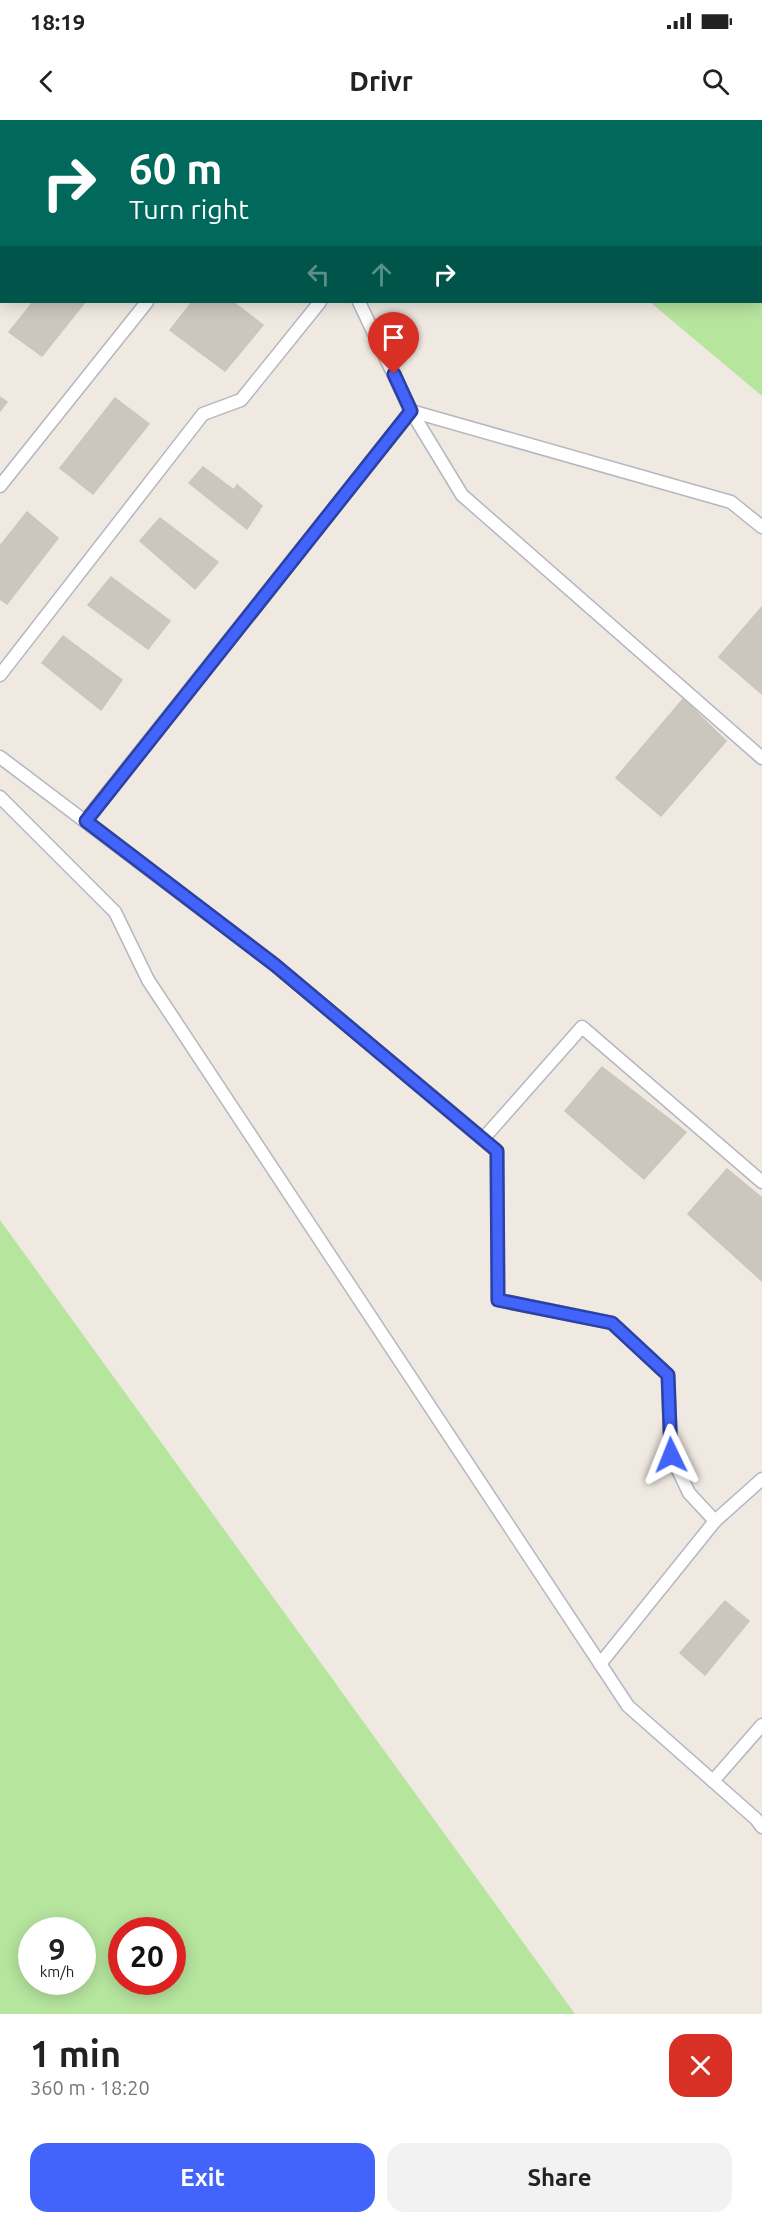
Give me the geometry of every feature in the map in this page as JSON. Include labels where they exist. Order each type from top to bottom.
[{"type":"lane","points":[[0,486],[146,303]]},
{"type":"lane","points":[[0,675],[203,414],[241,400],[319,303]]},
{"type":"lane","points":[[360,303],[411,411],[462,495],[762,758]]},
{"type":"lane","points":[[411,411],[731,502],[762,527]]},
{"type":"lane","points":[[86,821],[411,411]]},
{"type":"lane","points":[[0,757],[275,965],[497,1151],[498,1300],[612,1323],[668,1375],[671,1455],[689,1492],[715,1521]]},
{"type":"lane","points":[[0,797],[115,912],[148,980],[628,1706],[756,1819],[762,1827]]},
{"type":"lane","points":[[483,1139],[582,1027],[762,1182]]},
{"type":"lane","points":[[600,1664],[715,1521],[762,1479]]},
{"type":"lane","points":[[712,1780],[762,1725]]},
{"type":"green space","points":[[651,303],[762,303],[762,396]]},
{"type":"green space","points":[[0,1220],[575,2014],[0,2014]]},
{"type":"building","points":[[32,303],[84,303],[42,356],[9,332]]},
{"type":"building","points":[[191,303],[234,303],[263,325],[225,371],[170,330]]},
{"type":"building","points":[[0,397],[7,402],[0,411]]},
{"type":"building","points":[[115,398],[149,424],[93,494],[60,468]]},
{"type":"building","points":[[203,467],[234,490],[237,485],[262,506],[247,529],[189,483]]},
{"type":"building","points":[[27,512],[58,538],[7,604],[0,599],[0,546]]},
{"type":"building","points":[[160,518],[218,562],[195,589],[140,541]]},
{"type":"building","points":[[111,577],[170,621],[148,649],[88,605]]},
{"type":"building","points":[[762,607],[762,694],[719,657]]},
{"type":"building","points":[[63,636],[122,680],[101,710],[42,663]]},
{"type":"building","points":[[683,699],[726,741],[661,816],[616,778]]},
{"type":"building","points":[[602,1067],[686,1132],[644,1179],[565,1111]]},
{"type":"building","points":[[727,1169],[762,1198],[762,1281],[688,1214]]},
{"type":"building","points":[[725,1601],[749,1621],[705,1675],[680,1653]]},
{"type":"route","points":[[394,374],[411,411],[86,821],[275,965],[497,1151],[498,1300],[612,1323],[668,1375],[671,1455]]}]
